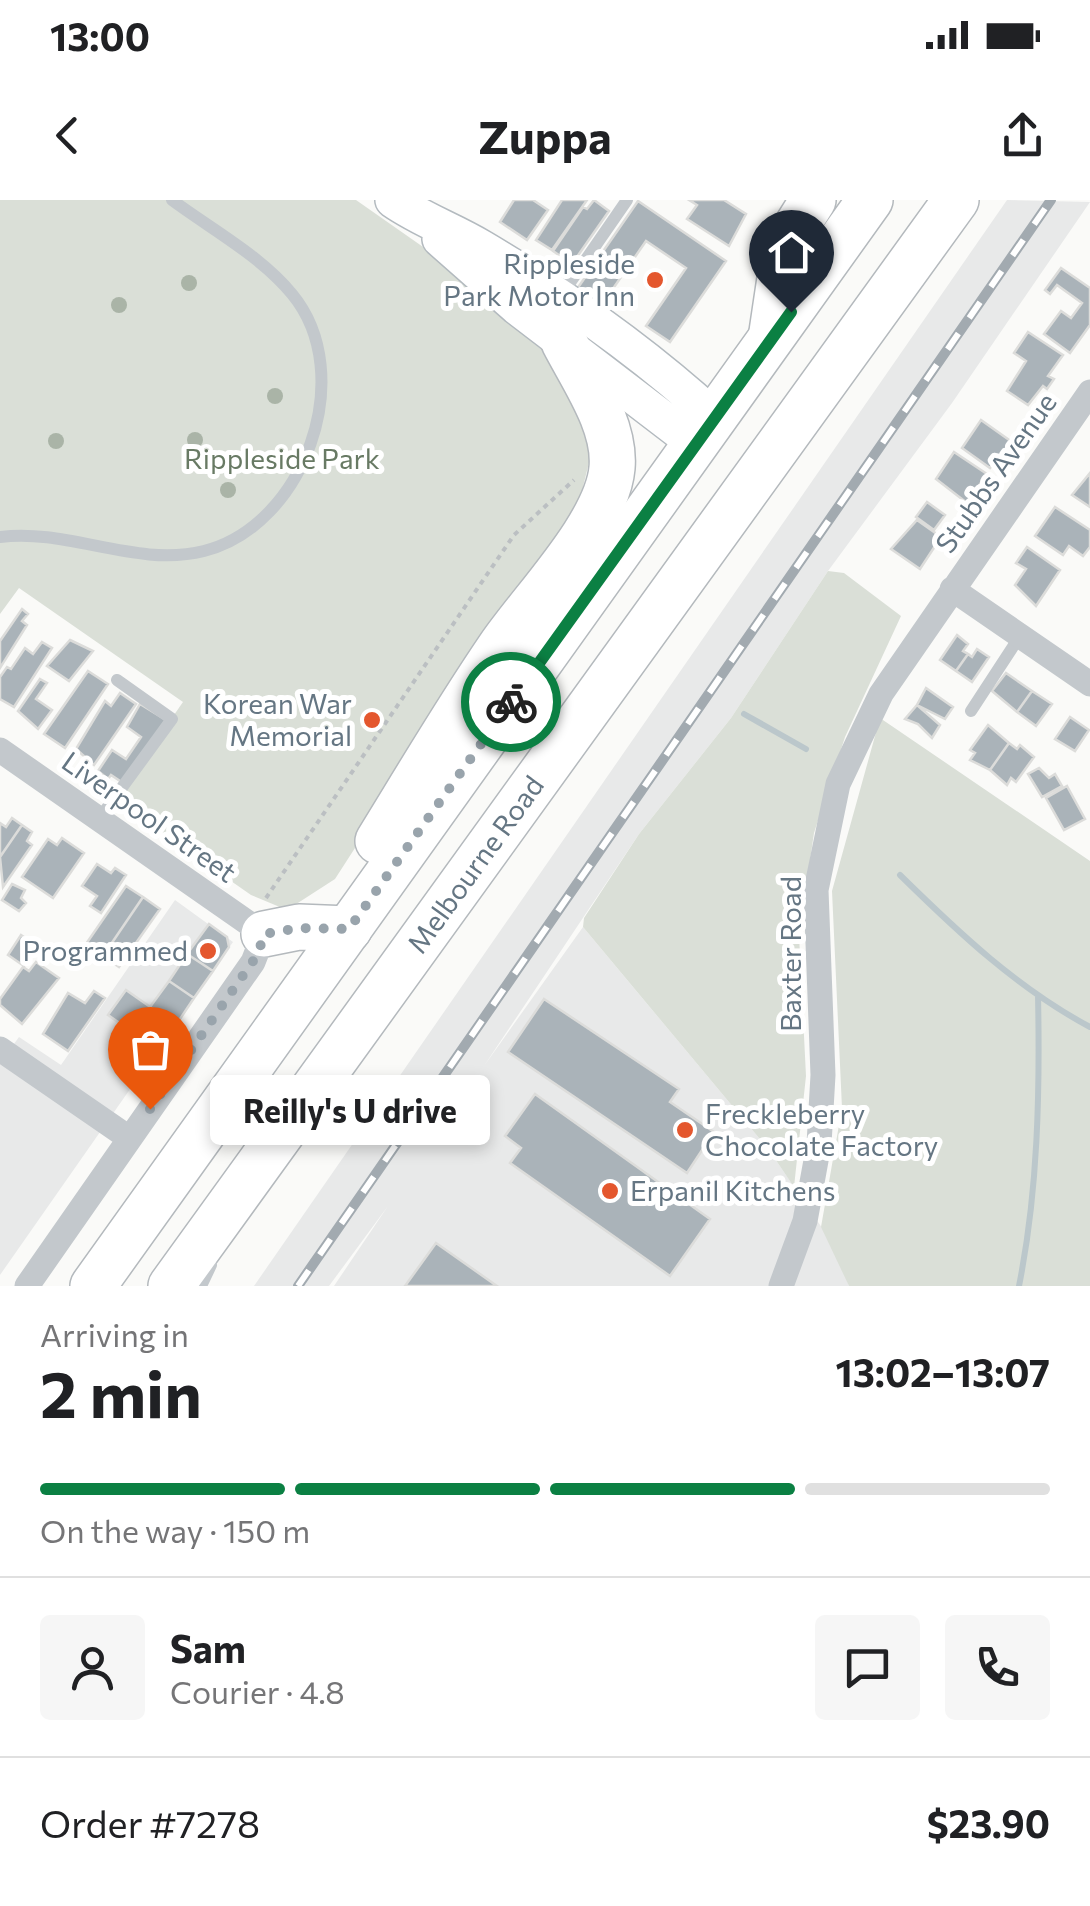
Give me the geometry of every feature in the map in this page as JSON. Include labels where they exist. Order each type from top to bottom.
[{"type":"highway","points":[[771,339],[786,245],[813,200]]},
{"type":"highway","points":[[336,928],[706,431],[870,200]]},
{"type":"highway","name":"Melbourne Road","points":[[171,1286],[956,200]]},
{"type":"highway","points":[[93,1286],[266,1047],[475,684],[590,522],[610,482],[612,464],[606,428],[561,321]]},
{"type":"highway","points":[[706,431],[760,474]]},
{"type":"highway","points":[[256,928],[336,928]]},
{"type":"highway","points":[[180,1165],[233,1202]]},
{"type":"street","points":[[393,200],[426,223],[455,257],[561,321],[706,431]]},
{"type":"street","name":"Stubbs Avenue","points":[[952,589],[1090,392]]},
{"type":"street","points":[[952,589],[1090,684]]},
{"type":"street","name":"Baxter Road","points":[[781,1286],[808,1207],[822,1114],[815,929],[827,821],[864,723],[952,589]]},
{"type":"street","name":"Liverpool Street","points":[[0,750],[256,928]]},
{"type":"street","points":[[27,1286],[258,954],[256,928]]},
{"type":"street","points":[[0,1049],[129,1138]]},
{"type":"lane","points":[[0,536],[28,533],[169,556],[205,550],[232,540],[256,524],[289,486],[304,460],[314,435],[320,375],[310,322],[292,293],[257,262],[172,200]]},
{"type":"lane","points":[[561,321],[626,200]]},
{"type":"lane","points":[[971,711],[1020,636]]},
{"type":"lane","points":[[99,819],[172,720],[117,680]]},
{"type":"lane","points":[[201,1286],[233,1202]]},
{"type":"path","points":[[256,928],[514,534],[573,481]]},
{"type":"shaded area","points":[[1007,200],[1090,202],[952,403],[828,571],[731,718],[639,834],[484,1066],[583,927],[769,1150],[833,1244],[849,1286],[334,1286],[388,1206],[329,1286],[254,1286]]},
{"type":"shaded area","points":[[175,900],[233,942],[0,1275],[0,1063],[19,1037],[61,1065]]},
{"type":"green space","name":"Rippleside Park","points":[[0,200],[356,200],[476,284],[554,356],[594,442],[580,499],[335,879],[287,910],[251,895],[115,800],[183,702],[19,588],[0,614]]},
{"type":"green space","points":[[828,571],[844,573],[901,616],[845,737],[814,833],[799,935],[806,1076],[794,1187],[769,1150],[583,927],[584,918],[639,834],[731,718]]},
{"type":"green space","points":[[880,718],[1090,861],[1090,1286],[849,1286],[821,1227],[842,1108],[832,891]]},
{"type":"building","points":[[514,200],[533,200],[548,210],[527,240],[500,222]]},
{"type":"building","points":[[562,200],[587,200],[552,250],[536,240]]},
{"type":"building","points":[[594,200],[609,211],[572,264],[553,251],[583,207],[587,209]]},
{"type":"building","points":[[689,200],[724,200],[746,214],[729,246],[687,219],[697,205]]},
{"type":"building","points":[[638,201],[726,261],[670,342],[646,326],[686,268],[646,241],[601,306],[577,289]]},
{"type":"building","points":[[1061,268],[1090,288],[1090,325],[1070,353],[1044,334],[1061,311],[1071,318],[1082,303],[1057,285],[1050,294],[1045,290]]},
{"type":"building","points":[[1028,332],[1063,355],[1048,376],[1054,379],[1047,389],[1043,386],[1028,405],[1007,391],[1026,361],[1014,353]]},
{"type":"building","points":[[981,420],[1012,442],[990,468],[962,448]]},
{"type":"building","points":[[954,452],[987,474],[967,503],[936,479]]},
{"type":"building","points":[[1090,473],[1090,507],[1072,495]]},
{"type":"building","points":[[927,502],[945,515],[934,530],[916,517]]},
{"type":"building","points":[[1055,507],[1090,530],[1090,547],[1083,556],[1069,546],[1063,555],[1035,536]]},
{"type":"building","points":[[917,520],[941,537],[920,569],[891,549]]},
{"type":"building","points":[[1027,547],[1060,570],[1036,606],[1015,585],[1026,569],[1016,563]]},
{"type":"building","points":[[22,609],[28,614],[22,621],[27,625],[0,668],[0,641]]},
{"type":"building","points":[[957,635],[968,644],[963,651],[968,654],[956,671],[940,660]]},
{"type":"building","points":[[70,640],[93,651],[69,681],[47,666]]},
{"type":"building","points":[[42,642],[52,648],[14,707],[0,699],[0,677],[7,667],[11,669],[25,648],[33,654]]},
{"type":"building","points":[[977,649],[989,657],[972,682],[956,671],[968,654],[972,657]]},
{"type":"building","points":[[88,671],[108,684],[65,748],[44,734]]},
{"type":"building","points":[[1006,673],[1032,691],[1017,712],[992,691]]},
{"type":"building","points":[[40,679],[47,683],[36,699],[52,710],[38,729],[18,711]]},
{"type":"building","points":[[926,688],[953,707],[945,719],[917,705]]},
{"type":"building","points":[[1032,691],[1052,704],[1036,726],[1017,712]]},
{"type":"building","points":[[120,693],[136,704],[94,765],[76,749],[105,701],[111,706]]},
{"type":"building","points":[[140,704],[166,720],[123,783],[111,775],[108,779],[98,771],[112,750],[126,759],[141,737],[127,727]]},
{"type":"building","points":[[917,705],[940,725],[932,738],[918,724],[905,719]]},
{"type":"building","points":[[1070,717],[1089,730],[1075,751],[1055,739]]},
{"type":"building","points":[[988,725],[1009,743],[990,770],[970,760],[975,753],[970,750]]},
{"type":"building","points":[[1009,743],[1017,749],[1020,745],[1034,757],[1016,782],[1011,778],[1007,785],[990,770]]},
{"type":"building","points":[[1039,768],[1049,778],[1055,774],[1062,786],[1042,797],[1028,774]]},
{"type":"building","points":[[1067,786],[1085,819],[1064,830],[1046,798]]},
{"type":"building","points":[[12,818],[22,825],[0,857],[0,823],[6,827]]},
{"type":"building","points":[[22,825],[32,832],[27,841],[32,845],[3,887],[0,857]]},
{"type":"building","points":[[62,838],[84,853],[53,898],[22,877],[48,839],[57,845]]},
{"type":"building","points":[[97,864],[111,873],[115,868],[126,875],[101,913],[90,906],[97,896],[82,886]]},
{"type":"building","points":[[12,884],[25,890],[21,898],[26,903],[19,911],[2,900]]},
{"type":"building","points":[[126,886],[143,897],[103,956],[86,944]]},
{"type":"building","points":[[143,897],[160,909],[119,967],[103,956]]},
{"type":"building","name":"Programmed","points":[[209,924],[227,937],[229,947],[213,971],[187,954]]},
{"type":"building","points":[[21,935],[37,946],[24,966],[8,955]]},
{"type":"building","name":"Programmed","points":[[187,954],[213,971],[194,998],[169,981]]},
{"type":"building","points":[[36,962],[59,978],[22,1024],[0,1005],[0,999],[23,967],[29,971]]},
{"type":"building","points":[[169,981],[194,998],[176,1025],[150,1007]]},
{"type":"building","points":[[126,990],[176,1025],[158,1050],[108,1015]]},
{"type":"building","points":[[94,991],[105,998],[68,1051],[43,1034],[68,993],[85,1003]]},
{"type":"building","points":[[544,999],[679,1089],[670,1102],[714,1132],[687,1173],[508,1052]]},
{"type":"building","name":"Erpanil Kitchens","points":[[535,1094],[710,1219],[670,1276],[510,1163],[521,1148],[505,1136]]},
{"type":"building","points":[[436,1243],[497,1286],[405,1286]]},
{"type":"waterway","points":[[744,714],[806,749]]},
{"type":"waterway","points":[[900,875],[1013,977],[1090,1027]]},
{"type":"waterway","points":[[1019,1286],[1036,1141],[1038,995]]},
{"type":"railway","points":[[298,1286],[1051,200]]},
{"type":"way so far","points":[[150,1109],[258,954],[264,934],[299,928],[349,929],[511,702]]},
{"type":"place","name":"Rippleside Park Motor Inn","points":[[655,280]]},
{"type":"place","name":"Korean War Memorial","points":[[372,720]]},
{"type":"place","name":"Programmed","points":[[208,951]]},
{"type":"place","name":"Reilly's U drive","points":[[150,1109]]},
{"type":"place","name":"Freckleberry Chocolate Factory","points":[[685,1130]]},
{"type":"place","name":"Erpanil Kitchens","points":[[610,1191]]},
{"type":"route","points":[[511,702],[791,312]]}]
